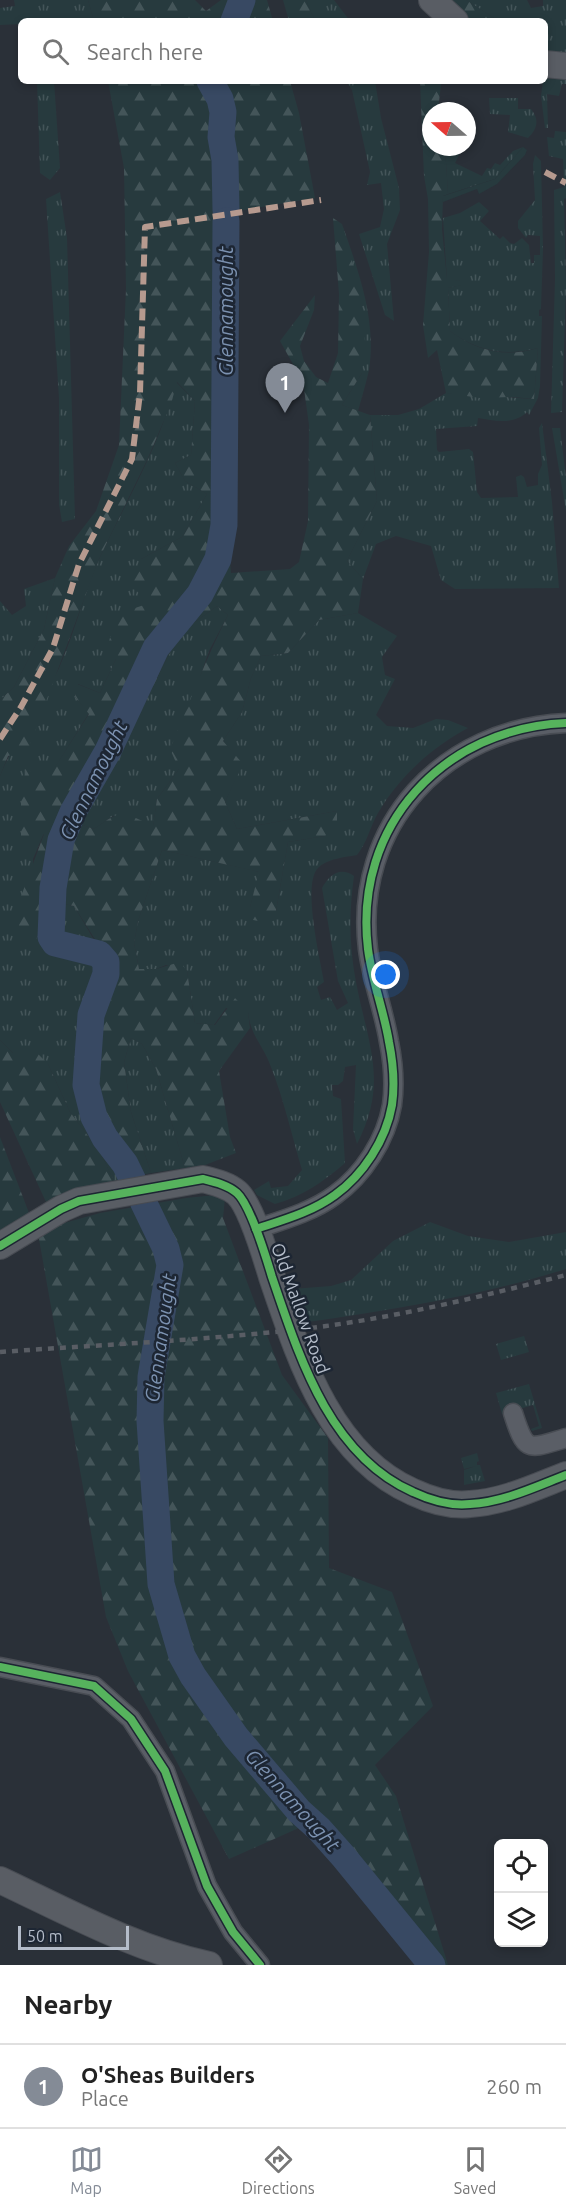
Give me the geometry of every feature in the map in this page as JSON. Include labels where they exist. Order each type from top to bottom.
[{"type":"street","points":[[432,0],[452,18]]},
{"type":"street","points":[[548,64],[566,66]]},
{"type":"street","points":[[256,1229],[305,1212],[334,1196],[361,1170],[384,1132],[392,1106],[394,1077],[389,1040],[368,949],[367,923],[374,869],[394,822],[412,795],[430,775],[455,755],[481,741],[508,731],[544,724],[566,723]]},
{"type":"street","name":"Old Mallow Road","points":[[0,1246],[61,1209],[79,1201],[164,1184],[203,1179],[223,1184],[238,1194],[256,1229],[306,1369],[325,1408],[344,1438],[388,1478],[404,1488],[429,1498],[463,1505],[508,1497],[566,1475]]},
{"type":"street","points":[[513,1413],[523,1441],[530,1446],[539,1446],[566,1437]]},
{"type":"street","points":[[0,1667],[94,1686],[131,1719],[165,1771],[207,1886],[233,1932],[260,1965]]},
{"type":"street","points":[[0,1880],[116,1935],[175,1958],[209,1965]]},
{"type":"green space","points":[[14,0],[88,0],[93,18],[18,18],[18,24],[0,25],[0,8],[15,6]]},
{"type":"green space","points":[[88,0],[195,0],[206,11],[221,0],[267,0],[272,18],[93,18]]},
{"type":"green space","points":[[283,0],[306,0],[314,18],[288,18]]},
{"type":"green space","points":[[306,0],[334,0],[348,18],[314,18]]},
{"type":"green space","points":[[444,0],[466,0],[494,18],[465,18]]},
{"type":"green space","points":[[466,0],[527,0],[531,8],[543,6],[543,0],[566,0],[566,60],[548,57],[548,18],[494,18]]},
{"type":"green space","points":[[548,78],[566,78],[566,84],[562,84],[559,96],[547,94],[548,128],[545,128],[541,96],[543,84],[548,84]]},
{"type":"green space","points":[[37,84],[54,84],[60,168],[50,180],[40,173]]},
{"type":"green space","points":[[109,84],[291,84],[299,113],[315,198],[232,212],[228,536],[231,573],[290,569],[299,562],[308,521],[309,425],[303,382],[280,341],[315,295],[314,310],[300,346],[304,361],[316,377],[328,383],[338,353],[339,294],[333,218],[342,224],[359,286],[365,341],[362,373],[342,405],[370,415],[377,501],[347,561],[363,579],[358,613],[319,620],[288,653],[261,656],[251,678],[242,712],[223,741],[243,764],[225,802],[237,829],[337,811],[337,827],[325,836],[288,842],[276,911],[263,920],[253,920],[250,907],[259,872],[162,850],[138,921],[134,943],[139,969],[156,969],[180,962],[187,971],[195,1023],[215,1025],[235,998],[248,1012],[250,1028],[219,1071],[230,1137],[236,1153],[205,1165],[185,1168],[156,1069],[142,1044],[131,1038],[124,1062],[131,1112],[151,1173],[127,1178],[101,1129],[88,1071],[84,1032],[93,998],[110,967],[74,906],[59,903],[36,939],[22,940],[16,910],[44,834],[21,841],[21,800],[26,768],[46,781],[89,714],[75,697],[77,684],[100,693],[116,659],[107,648],[117,614],[150,603],[131,586],[141,559],[182,537],[207,494],[185,481],[175,463],[191,455],[195,401],[177,382],[171,404],[148,458],[99,559],[28,750],[8,756],[0,776],[0,700],[14,687],[44,629],[55,578],[69,546],[96,511],[119,445],[126,289],[124,168]],"holes":[[[217,606],[228,615],[170,749],[179,769],[157,799],[153,826],[123,814],[112,817],[94,829],[77,823],[141,710],[180,633]]]},
{"type":"green space","points":[[348,84],[375,84],[381,118],[399,188],[400,210],[387,244],[394,321],[385,315],[359,234],[380,227],[384,209],[381,183],[367,185],[370,172],[352,90]]},
{"type":"green space","points":[[420,84],[441,84],[439,102],[422,102],[422,129]]},
{"type":"green space","points":[[489,98],[518,98],[518,109],[531,109],[536,117],[536,124],[528,138],[508,132],[510,115],[490,114]]},
{"type":"green space","points":[[555,131],[566,132],[566,198],[564,199],[566,286],[562,412],[551,413],[555,279],[554,190],[564,187],[563,159],[549,156],[547,137],[554,138]]},
{"type":"green space","points":[[523,147],[495,179],[448,194],[446,156],[458,156],[455,163],[482,176],[487,168],[491,169],[495,163],[500,165],[513,151]]},
{"type":"green space","points":[[523,147],[527,150],[525,155],[497,184],[479,194],[477,189],[443,202],[443,196],[495,179]]},
{"type":"green space","points":[[535,155],[541,161],[543,249],[541,309],[539,310],[539,316],[542,316],[538,398],[529,415],[527,412],[516,419],[504,421],[478,418],[477,426],[436,429],[437,450],[439,452],[469,449],[473,452],[477,492],[481,498],[518,497],[516,477],[521,475],[524,477],[527,487],[538,485],[538,474],[542,465],[539,428],[542,423],[552,502],[559,588],[455,589],[441,580],[431,546],[396,536],[376,544],[363,579],[347,561],[377,501],[370,415],[398,415],[419,409],[446,393],[534,399],[538,348],[503,352],[481,348],[450,331],[448,288],[461,285],[461,281],[447,280],[443,218],[460,213],[479,202],[489,211],[480,221],[500,239],[503,236],[514,244],[522,238],[529,245],[531,263],[534,263],[534,255],[540,255],[540,236],[528,235],[526,238],[518,228],[518,221],[535,200],[533,164]]},
{"type":"green space","points":[[423,156],[446,156],[448,194],[443,196],[442,230],[447,279],[461,281],[462,285],[448,288],[450,331],[470,344],[492,351],[514,352],[538,348],[534,399],[480,398],[446,393],[437,350],[428,358],[423,325],[429,252],[428,199]]},
{"type":"green space","points":[[60,192],[67,238],[75,519],[62,522],[59,504],[59,398],[46,199]]},
{"type":"green space","points":[[342,224],[364,296],[370,333],[369,370],[358,411],[342,405],[362,373],[348,250]]},
{"type":"green space","points":[[176,382],[195,401],[191,455],[175,463],[185,481],[207,494],[182,537],[141,559],[150,603],[116,659],[100,693],[78,684],[75,697],[89,713],[46,782],[26,769],[21,840],[44,833],[33,859],[36,938],[59,903],[74,906],[110,967],[93,998],[84,1032],[88,1071],[101,1129],[127,1178],[114,1181],[100,1152],[70,1112],[48,1064],[13,1053],[0,1040],[0,776],[13,748],[59,668],[94,571],[143,471],[162,427]]},
{"type":"green space","points":[[552,428],[560,428],[566,478],[566,511]]},
{"type":"green space","points":[[55,578],[44,629],[14,687],[0,700],[0,601],[12,615],[26,606],[24,589]]},
{"type":"green space","points":[[217,606],[228,615],[209,651],[197,686],[179,769],[157,799],[153,827],[113,816],[94,829],[77,823],[141,710],[180,633]]},
{"type":"green space","points":[[358,613],[397,636],[382,657],[385,675],[395,679],[376,715],[387,726],[413,728],[436,719],[448,720],[468,728],[429,754],[396,787],[378,813],[357,855],[326,862],[318,868],[314,877],[312,905],[324,982],[317,987],[321,1000],[330,997],[337,1010],[348,1003],[338,981],[322,888],[335,873],[344,872],[354,876],[351,942],[356,982],[373,1063],[372,1101],[367,1122],[357,1144],[353,1129],[356,1065],[345,1067],[343,1081],[338,1085],[332,1085],[333,1096],[341,1099],[345,1163],[312,1188],[275,1204],[257,1195],[254,1190],[269,1181],[271,1188],[288,1186],[302,1170],[276,1080],[251,1027],[248,1012],[226,1008],[214,1025],[195,1023],[187,971],[166,965],[156,969],[139,969],[134,943],[138,921],[162,850],[260,872],[250,907],[276,911],[288,842],[325,836],[337,811],[237,829],[225,802],[242,764],[223,741],[242,712],[251,678],[261,656],[288,653],[319,620]]},
{"type":"green space","points":[[131,1038],[142,1044],[156,1069],[185,1168],[151,1173],[131,1112],[124,1062]]},
{"type":"green space","points":[[0,1040],[13,1053],[31,1047],[48,1064],[70,1112],[100,1152],[114,1181],[79,1188],[46,1202],[0,1102]]},
{"type":"green space","points":[[0,1137],[29,1213],[0,1230]]},
{"type":"green space","points":[[216,1195],[225,1198],[223,1218],[282,1375],[328,1438],[329,1568],[392,1592],[433,1706],[375,1765],[396,1796],[448,1965],[435,1965],[356,1870],[301,1827],[229,1859],[128,1671],[106,1617],[39,1239],[43,1229],[100,1213]]},
{"type":"green space","points":[[430,1222],[468,1236],[509,1242],[566,1232],[566,1269],[468,1295],[301,1323],[292,1289],[331,1286],[351,1280],[393,1241]]},
{"type":"green space","points":[[524,1336],[529,1352],[501,1360],[496,1344]]},
{"type":"green space","points":[[529,1384],[542,1428],[532,1431],[531,1429],[539,1426],[533,1405],[502,1414],[496,1393]]},
{"type":"green space","points":[[477,1453],[479,1461],[477,1465],[480,1465],[485,1481],[464,1485],[464,1470],[476,1466],[464,1469],[461,1458]]},
{"type":"waterway","name":"Glennamought","points":[[235,18],[242,0]]},
{"type":"waterway","name":"Glennamought","points":[[212,84],[220,99],[223,112],[221,137],[225,160],[226,210]]},
{"type":"waterway","name":"Glennamought","points":[[226,221],[224,525],[218,559],[200,594],[156,648],[108,751],[73,812],[61,840],[53,888],[51,937],[55,943],[99,954],[106,962],[106,974],[91,1015],[86,1085],[94,1117],[105,1138],[125,1164],[166,1249],[170,1265],[151,1377],[150,1421],[161,1584],[182,1656],[193,1676],[236,1737],[299,1811],[343,1856],[432,1965]]},
{"type":"railway","points":[[0,1352],[204,1338],[326,1326],[417,1310],[566,1275]]},
{"type":"marked path","points":[[545,172],[566,183]]},
{"type":"marked path","points":[[0,739],[21,707],[53,648],[79,564],[132,459],[140,393],[145,227],[321,200]]},
{"type":"cycle path","points":[[256,1229],[307,1211],[345,1187],[372,1156],[389,1118],[393,1097],[392,1065],[387,1030],[368,949],[367,904],[375,862],[392,824],[416,791],[446,764],[481,743],[522,729],[566,723]]},
{"type":"cycle path","points":[[0,1246],[61,1209],[79,1201],[203,1179],[225,1186],[237,1193],[248,1209],[306,1370],[339,1429],[359,1454],[384,1475],[413,1492],[426,1498],[448,1503],[483,1503],[531,1489],[566,1475]]},
{"type":"cycle path","points":[[0,1667],[94,1686],[131,1719],[165,1771],[207,1886],[233,1932],[260,1965]]},
{"type":"place","name":"O'Sheas Builders","points":[[285,413]]}]
